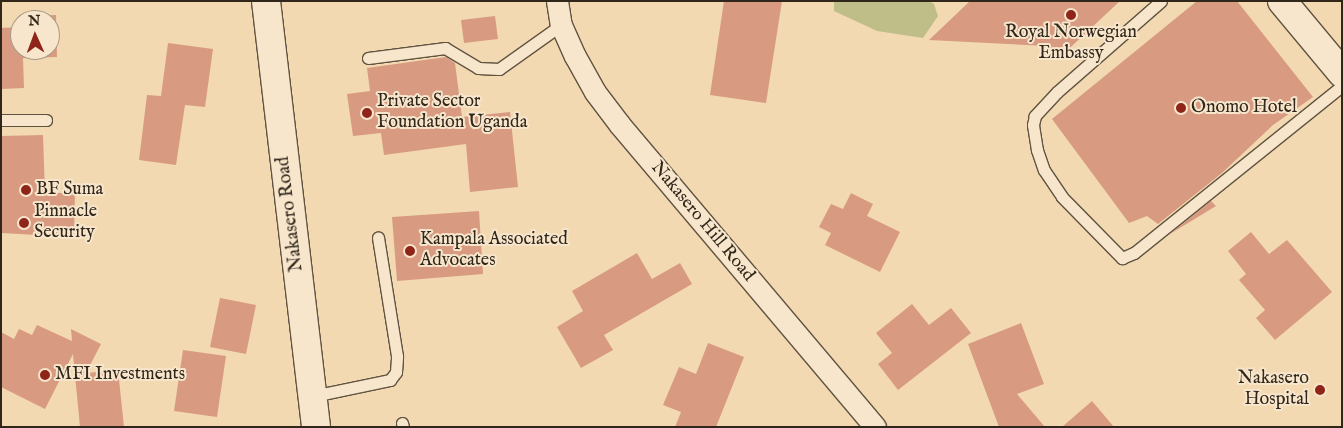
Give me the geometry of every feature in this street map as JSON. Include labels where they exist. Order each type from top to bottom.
[{"type":"street","name":"Nakasero Road","points":[[266,1],[316,427]]},
{"type":"street","name":"Nakasero Hill Road","points":[[557,1],[561,24],[595,92],[620,125],[875,427]]},
{"type":"street","points":[[1282,1],[1342,72]]},
{"type":"lane","points":[[1161,1],[1057,92],[1035,116],[1033,125],[1036,150],[1044,170],[1062,197],[1122,258],[1134,253],[1342,86]]},
{"type":"lane","points":[[368,58],[445,48],[478,68],[499,69],[561,24]]},
{"type":"lane","points":[[1,120],[46,120]]},
{"type":"lane","points":[[313,396],[390,380],[396,372],[397,356],[378,238]]},
{"type":"shaded area","points":[[834,1],[929,1],[934,4],[938,16],[923,38],[877,31],[834,11]]},
{"type":"building","points":[[724,1],[782,1],[766,103],[710,95]]},
{"type":"building","points":[[970,1],[1120,1],[1058,59],[1046,46],[929,40]]},
{"type":"building","name":"Onomo Hotel","points":[[1197,1],[1237,1],[1313,97],[1273,125],[1222,173],[1158,224],[1147,216],[1129,223],[1052,119]]},
{"type":"building","points":[[495,16],[498,39],[464,43],[461,20]]},
{"type":"building","points":[[1,28],[10,28],[10,60],[23,60],[24,88],[1,89]]},
{"type":"building","points":[[168,43],[213,49],[205,107],[185,105],[176,165],[139,160],[147,95],[161,96]]},
{"type":"building","points":[[446,57],[455,63],[462,117],[510,112],[518,187],[470,192],[466,144],[384,155],[381,133],[353,136],[347,94],[370,91],[367,68]]},
{"type":"building","points":[[43,135],[45,193],[75,193],[74,237],[1,233],[1,136]]},
{"type":"building","points":[[851,193],[873,204],[867,216],[900,232],[880,272],[825,245],[831,233],[819,227],[831,204],[843,209]]},
{"type":"building","points":[[1211,201],[1216,206],[1170,234]]},
{"type":"building","points":[[479,211],[483,274],[397,281],[392,217]]},
{"type":"building","points":[[1251,232],[1269,254],[1287,240],[1332,292],[1275,340],[1256,318],[1265,310],[1239,280],[1246,274],[1228,251]]},
{"type":"building","points":[[637,253],[652,279],[680,263],[692,284],[604,335],[613,350],[581,368],[557,327],[583,311],[572,291]]},
{"type":"building","points":[[220,298],[256,305],[246,354],[210,347]]},
{"type":"building","points":[[912,304],[929,325],[951,308],[971,333],[898,390],[878,364],[892,353],[876,333]]},
{"type":"building","points":[[1021,323],[1044,384],[1017,394],[1045,427],[999,427],[968,344]]},
{"type":"building","points":[[37,325],[72,341],[71,329],[101,344],[86,373],[118,370],[124,427],[80,427],[73,354],[45,409],[1,387],[1,332],[14,339],[19,329],[32,335]]},
{"type":"building","points":[[708,343],[744,357],[716,427],[675,427],[681,412],[663,405],[679,367],[696,374]]},
{"type":"building","points":[[183,350],[226,356],[217,417],[174,411]]},
{"type":"building","points":[[1092,401],[1114,427],[1062,427]]},
{"type":"place","name":"Royal Norwegian Embassy","points":[[1071,15]]},
{"type":"place","name":"Onomo Hotel","points":[[1181,108]]},
{"type":"place","name":"Private Sector Foundation Uganda","points":[[367,113]]},
{"type":"place","name":"BF Suma","points":[[26,190]]},
{"type":"place","name":"Pinnacle Security","points":[[24,223]]},
{"type":"place","name":"Kampala Associated Advocates","points":[[410,251]]},
{"type":"place","name":"MFI Investments","points":[[45,375]]},
{"type":"place","name":"Nakasero Hospital","points":[[1320,390]]}]
